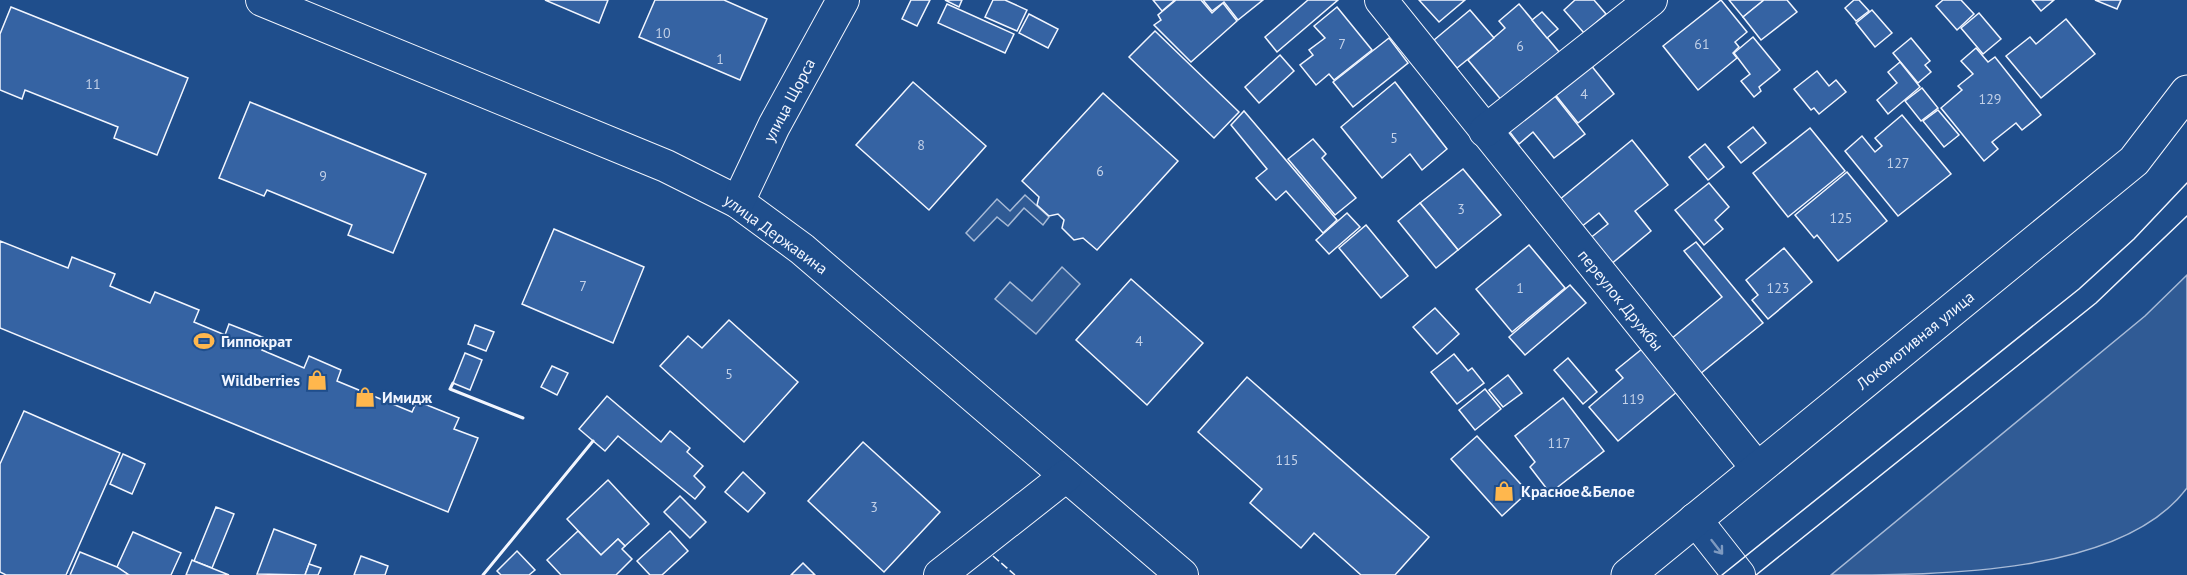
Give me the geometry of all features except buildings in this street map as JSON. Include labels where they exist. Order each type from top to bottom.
[{"type":"main road","name":"Локомотивная улица","points":[[1628,575],[2134,161],[2187,92]]},
{"type":"street","name":"улица Державина","points":[[262,0],[666,166],[738,202],[802,249],[1182,575]]},
{"type":"street","name":"улица Щорса","points":[[738,202],[774,126],[843,0]]},
{"type":"street","name":"переулок Дружбы","points":[[1381,0],[1757,468]]},
{"type":"street","points":[[1485,131],[1651,0]]},
{"type":"street","points":[[940,575],[1066,477]]},
{"type":"street","points":[[1695,519],[1739,575]]},
{"type":"shaded area","points":[[1025,195],[1049,217],[1043,225],[1024,208],[1008,226],[997,217],[974,241],[966,233],[997,199],[1010,211]]},
{"type":"shaded area","points":[[1062,267],[1080,284],[1036,334],[995,299],[1010,282],[1032,301]]},
{"type":"shaded area","points":[[2187,275],[2187,488],[2158,517],[2119,538],[2075,554],[2026,564],[1923,574],[1831,575],[2145,316]]},
{"type":"tram line","points":[[1722,575],[2079,289],[2134,239],[2187,183]]},
{"type":"tram line","points":[[1756,575],[2096,303],[2187,216]]},
{"type":"fence","points":[[993,556],[1015,575]]},
{"type":"wall","points":[[453,383],[450,389],[523,418]]},
{"type":"wall","points":[[483,575],[593,441]]},
{"type":"place","name":"Гиппократ","points":[[204,341]]},
{"type":"place","name":"Wildberries","points":[[317,380]]},
{"type":"place","name":"Имидж","points":[[365,397]]},
{"type":"place","name":"Красное&Белое","points":[[1504,491]]}]
